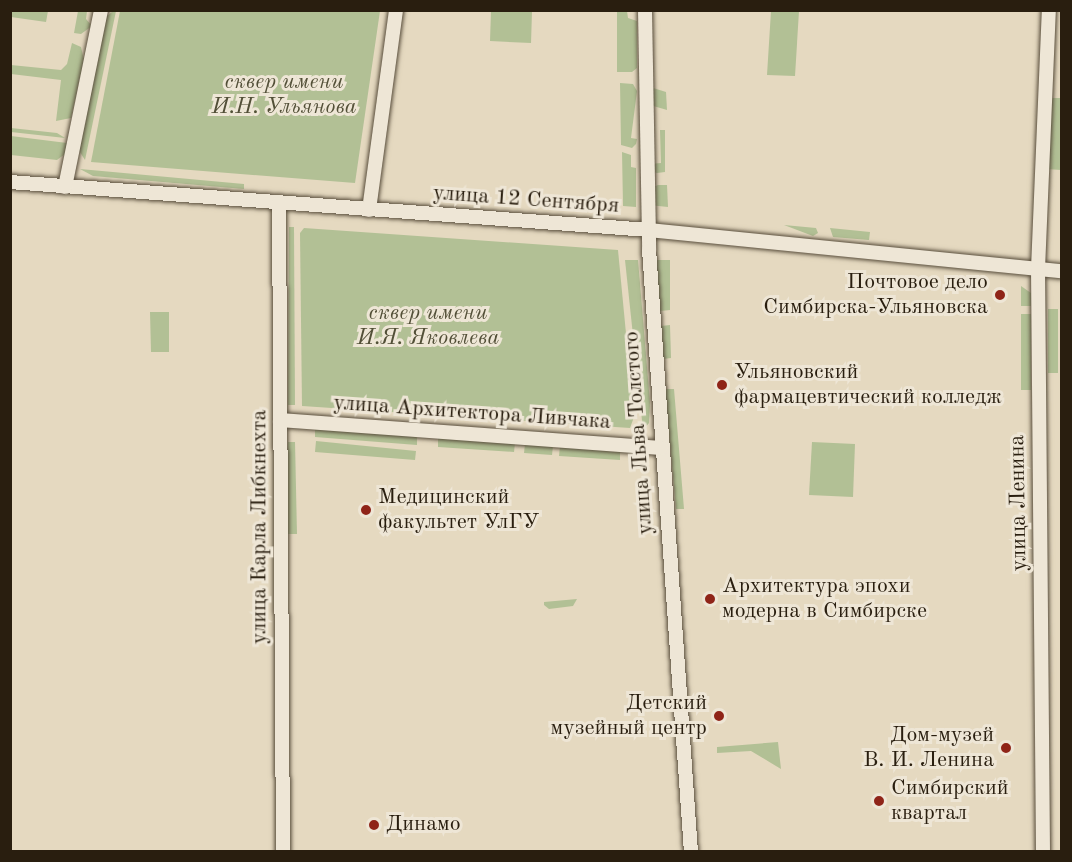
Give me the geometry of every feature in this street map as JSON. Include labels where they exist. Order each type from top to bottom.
[{"type":"street","points":[[65,187],[101,10]]},
{"type":"street","points":[[369,210],[396,10]]},
{"type":"street","name":"улица Льва Толстого","points":[[645,10],[648,230],[661,448],[691,852]]},
{"type":"street","name":"улица Ленина","points":[[1043,852],[1038,269],[1049,10]]},
{"type":"street","name":"улица 12 Сентября","points":[[10,182],[648,230],[1062,271]]},
{"type":"street","name":"улица Карла Либкнехта","points":[[279,203],[283,852]]},
{"type":"street","name":"улица Архитектора Ливчака","points":[[280,420],[661,448]]},
{"type":"green space","points":[[11,10],[48,11],[46,22],[11,17]]},
{"type":"green space","points":[[78,11],[87,11],[86,19],[92,26],[81,34],[74,33]]},
{"type":"green space","points":[[116,11],[85,160],[78,149],[105,18]]},
{"type":"green space","name":"сквер имени И.Н. Ульянова","points":[[120,11],[380,11],[355,183],[91,162]]},
{"type":"green space","points":[[491,11],[532,11],[531,43],[490,41]]},
{"type":"green space","points":[[617,11],[627,11],[628,18],[637,21],[637,68],[632,72],[617,72]]},
{"type":"green space","points":[[771,11],[799,11],[795,76],[767,75]]},
{"type":"green space","points":[[72,43],[81,47],[84,60],[71,118],[56,121],[61,80],[11,74],[11,65],[61,70],[67,64]]},
{"type":"green space","points":[[620,83],[633,84],[637,91],[631,138],[637,139],[632,148],[621,145]]},
{"type":"green space","points":[[650,87],[666,92],[667,110],[650,105]]},
{"type":"green space","points":[[1051,98],[1061,98],[1061,170],[1046,169]]},
{"type":"green space","points":[[11,128],[57,133],[65,138],[11,132]]},
{"type":"green space","points":[[660,130],[665,130],[665,172],[657,173],[649,170],[649,164],[661,163]]},
{"type":"green space","points":[[11,136],[67,143],[65,154],[57,160],[11,155]]},
{"type":"green space","points":[[622,152],[631,155],[631,167],[636,168],[636,207],[623,206]]},
{"type":"green space","points":[[80,169],[244,184],[244,189],[93,176]]},
{"type":"green space","points":[[658,185],[667,185],[668,207],[649,205],[649,189]]},
{"type":"green space","points":[[784,225],[816,228],[818,233],[813,236]]},
{"type":"green space","points":[[289,227],[294,227],[295,405],[288,405]]},
{"type":"green space","name":"сквер имени И.Я. Яковлева","points":[[304,228],[618,250],[634,417],[630,428],[302,406],[300,233]]},
{"type":"green space","points":[[830,228],[870,232],[869,240],[833,237]]},
{"type":"green space","points":[[625,260],[638,260],[650,403],[649,423],[643,430]]},
{"type":"green space","points":[[656,260],[670,260],[670,310],[660,311]]},
{"type":"green space","points":[[1021,286],[1031,293],[1031,306],[1021,306]]},
{"type":"green space","points":[[1048,309],[1058,309],[1058,373],[1048,373]]},
{"type":"green space","points":[[150,312],[169,312],[169,352],[151,352]]},
{"type":"green space","points":[[1021,314],[1031,314],[1031,390],[1021,390]]},
{"type":"green space","points":[[670,325],[671,358],[663,359],[661,326]]},
{"type":"green space","points":[[665,389],[674,389],[684,509],[676,509]]},
{"type":"green space","points":[[315,428],[417,436],[417,445],[315,437]]},
{"type":"green space","points":[[438,437],[515,443],[514,452],[438,447]]},
{"type":"green space","points":[[316,441],[416,451],[415,460],[315,452]]},
{"type":"green space","points":[[288,442],[295,442],[297,534],[287,534]]},
{"type":"green space","points":[[812,442],[855,444],[853,497],[809,495]]},
{"type":"green space","points":[[525,444],[553,446],[552,455],[524,453]]},
{"type":"green space","points":[[560,446],[620,450],[620,460],[559,456]]},
{"type":"green space","points":[[577,599],[573,606],[549,609],[544,605],[544,602]]},
{"type":"green space","points":[[778,742],[781,769],[751,751],[717,753],[717,747]]},
{"type":"place","name":"Почтовое дело Симбирска-Ульяновска","points":[[1000,295]]},
{"type":"place","name":"Ульяновский фaрмацевтический колледж","points":[[722,385]]},
{"type":"place","name":"Медицинский факультет УлГУ","points":[[366,510]]},
{"type":"place","name":"Архитектура эпохи модерна в Симбирске","points":[[710,599]]},
{"type":"place","name":"Детский музейный центр","points":[[719,716]]},
{"type":"place","name":"Дом-музей В. И. Ленина","points":[[1006,748]]},
{"type":"place","name":"Симбирский квартал","points":[[879,801]]},
{"type":"place","name":"Динамо","points":[[374,825]]}]
